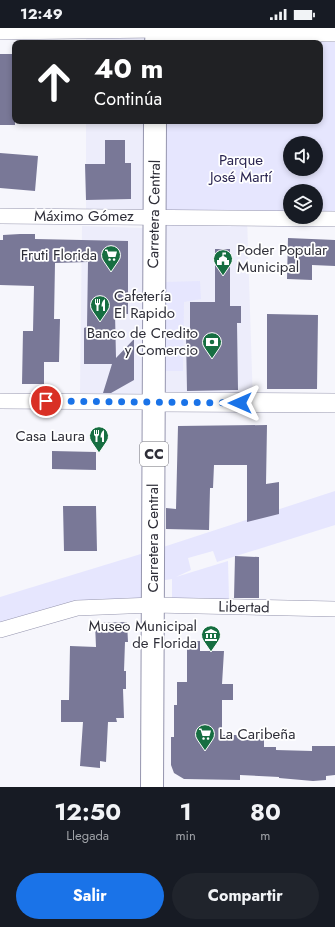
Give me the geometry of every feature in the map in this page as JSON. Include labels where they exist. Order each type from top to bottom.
[{"type":"highway","name":"Carretera Central","points":[[152,787],[155,124]]},
{"type":"main road","points":[[156,34],[335,31]]},
{"type":"street","points":[[0,32],[156,34]]},
{"type":"street","name":"Máximo Gómez","points":[[0,216],[335,218]]},
{"type":"street","points":[[0,401],[335,403]]},
{"type":"street","name":"Libertad","points":[[0,630],[77,608],[153,605],[335,609]]},
{"type":"shaded area","points":[[157,30],[156,40],[86,40],[86,31]]},
{"type":"shaded area","points":[[86,124],[158,124],[247,217],[253,403],[154,402],[154,216],[86,217]]},
{"type":"shaded area","points":[[82,226],[144,228],[147,395],[80,393]]},
{"type":"green space","name":"Parque José Martí","points":[[157,28],[335,31],[335,219],[323,219],[323,184],[283,184],[283,218],[154,216],[155,124],[323,124],[323,40],[156,40]]},
{"type":"green space","points":[[200,281],[201,299],[184,302],[183,371],[161,371],[165,282]]},
{"type":"green space","points":[[335,491],[335,525],[217,562],[213,551],[188,558],[191,570],[176,577],[228,561],[229,599],[172,600],[172,579],[153,582],[153,605],[77,608],[0,630],[0,597],[154,550]]},
{"type":"building","points":[[0,54],[12,54],[12,124],[15,125],[0,125]]},
{"type":"building","points":[[105,140],[125,140],[125,163],[131,163],[131,199],[86,200],[85,164],[105,164]]},
{"type":"building","points":[[0,153],[38,156],[35,191],[0,188]]},
{"type":"building","points":[[35,234],[35,239],[128,241],[128,314],[115,313],[116,358],[134,339],[134,380],[111,393],[103,393],[112,364],[84,364],[84,328],[87,327],[88,262],[55,263],[54,319],[60,319],[59,362],[44,362],[44,384],[22,384],[23,331],[33,331],[34,286],[0,285],[0,240],[3,240],[3,235]]},
{"type":"building","points":[[288,238],[335,240],[335,266],[312,265],[312,280],[287,279]]},
{"type":"building","points":[[215,249],[230,249],[230,306],[241,306],[241,323],[237,323],[238,390],[187,391],[186,335],[190,335],[190,302],[215,302]]},
{"type":"building","points":[[267,314],[318,315],[317,389],[267,389]]},
{"type":"building","points":[[267,425],[266,484],[279,482],[279,514],[247,522],[247,465],[214,465],[213,488],[210,488],[209,530],[166,529],[166,508],[176,509],[178,426]]},
{"type":"building","points":[[52,451],[96,452],[96,470],[52,469]]},
{"type":"building","points":[[63,506],[96,506],[97,551],[64,551]]},
{"type":"building","points":[[235,556],[259,557],[259,598],[234,598]]},
{"type":"building","points":[[127,622],[128,642],[125,642],[124,671],[126,671],[126,689],[123,689],[124,718],[116,718],[117,722],[108,722],[106,762],[100,761],[100,768],[80,766],[83,722],[61,722],[61,700],[69,700],[70,646],[96,647],[95,623]]},
{"type":"building","points":[[187,641],[200,641],[200,651],[224,651],[222,684],[233,684],[233,700],[222,700],[222,735],[240,735],[240,738],[264,739],[264,747],[276,747],[276,750],[312,751],[312,746],[335,746],[335,775],[326,776],[326,780],[313,781],[279,777],[240,775],[240,780],[184,779],[174,773],[171,765],[171,737],[174,737],[174,705],[177,705],[177,682],[187,682]]},
{"type":"place","name":"Fruti Florida","points":[[111,272]]},
{"type":"place","name":"Poder Popular Municipal","points":[[223,276]]},
{"type":"place","name":"Cafetería El Rapido","points":[[100,322]]},
{"type":"place","name":"Banco de Credito y Comercio","points":[[212,359]]},
{"type":"place","name":"Casa Laura","points":[[99,453]]},
{"type":"place","name":"Museo Municipal de Florida","points":[[211,652]]},
{"type":"place","name":"La Caribeña","points":[[205,751]]},
{"type":"route","points":[[46,401],[240,403]]}]
